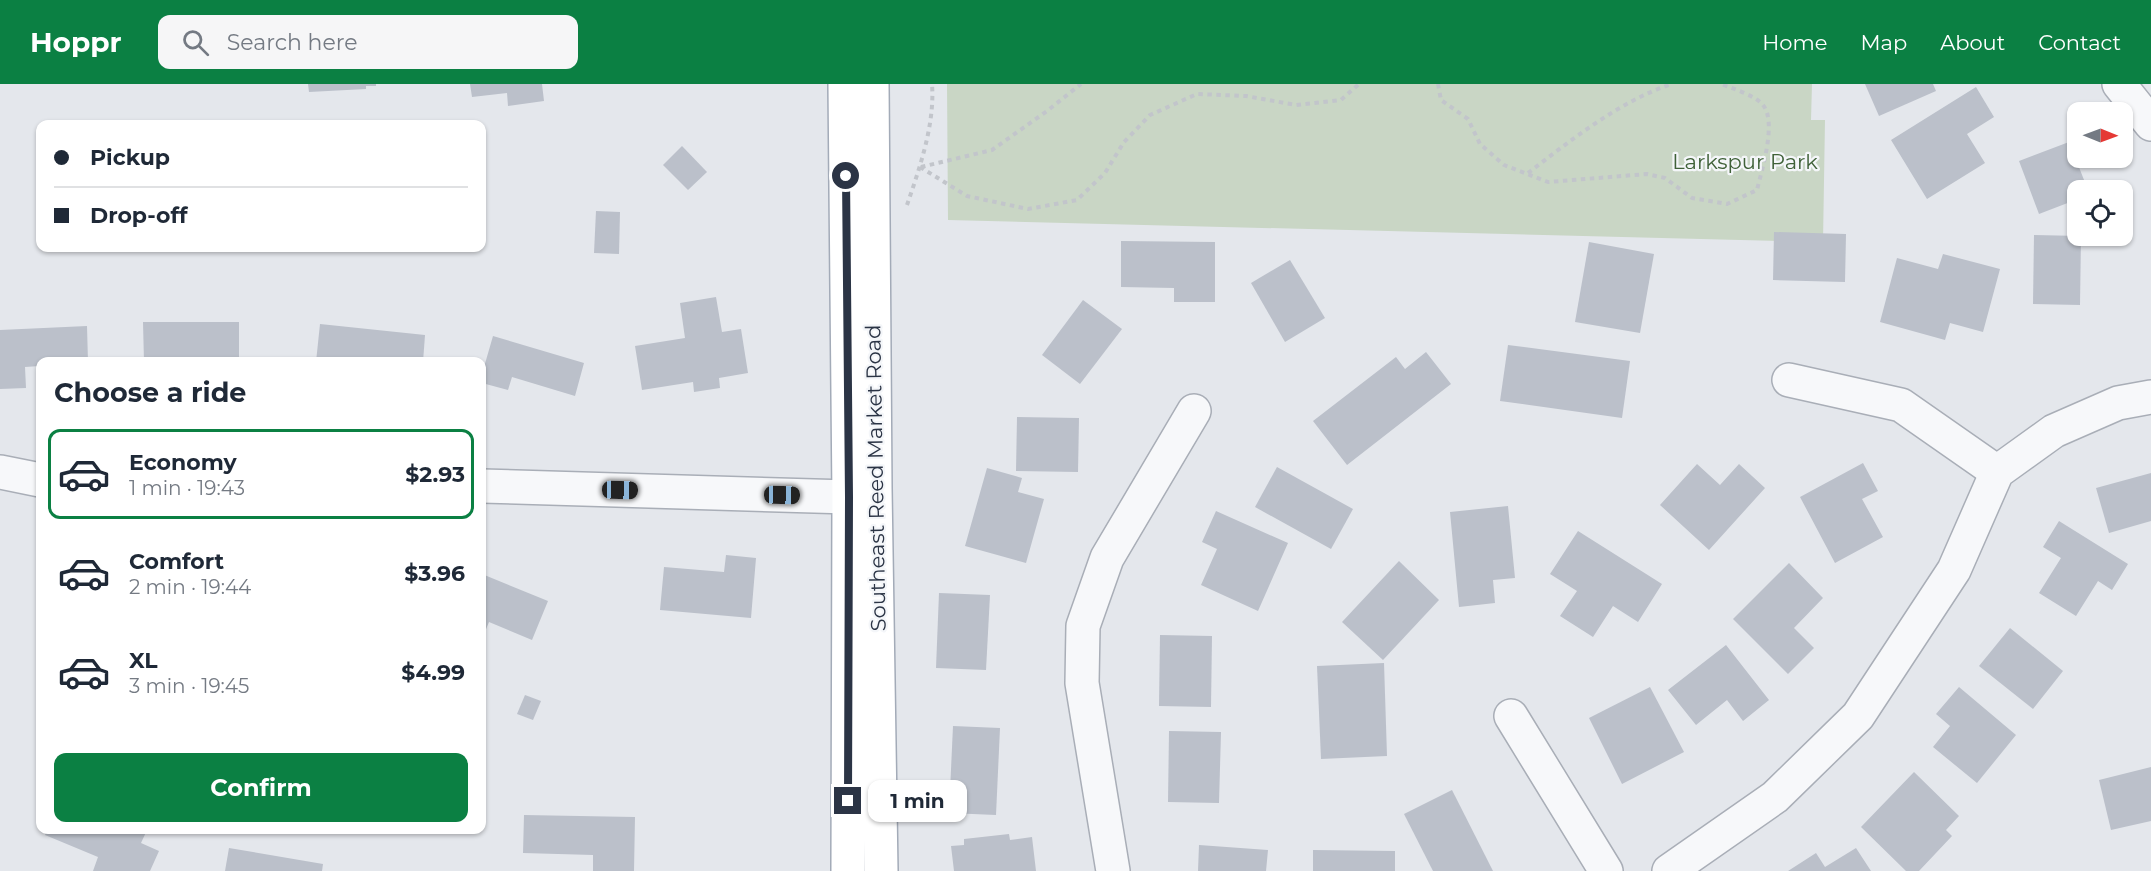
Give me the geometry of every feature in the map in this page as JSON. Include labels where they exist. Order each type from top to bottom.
[{"type":"main road","name":"Southeast Reed Market Road","points":[[845,84],[849,497],[848,871]]},
{"type":"main road","name":"Southeast Reed Market Road","points":[[872,84],[881,871]]},
{"type":"street","points":[[2119,84],[2151,124]]},
{"type":"street","points":[[1789,380],[1901,405],[1997,472]]},
{"type":"street","points":[[1669,871],[1775,797],[1858,716],[1954,570],[1997,472],[2054,431],[2118,403],[2151,397]]},
{"type":"street","points":[[1113,871],[1082,683],[1083,626],[1107,558],[1194,411]]},
{"type":"street","points":[[0,472],[36,479]]},
{"type":"street","points":[[486,486],[849,497]]},
{"type":"street","points":[[1511,716],[1606,871]]},
{"type":"path","points":[[1081,84],[992,150],[920,167],[968,196],[1028,209],[1077,200],[1105,173],[1124,142],[1150,116],[1197,94],[1246,96],[1296,105],[1341,100],[1359,84]]},
{"type":"path","points":[[1438,84],[1441,99],[1468,119],[1480,144],[1504,165],[1548,182],[1647,174],[1665,178],[1692,198],[1727,204],[1757,190],[1770,119],[1762,104],[1737,89],[1721,84]]},
{"type":"path","points":[[1527,174],[1578,135],[1651,90],[1672,84]]},
{"type":"green space","name":"Larkspur Park","points":[[947,84],[1812,84],[1811,120],[1825,120],[1823,242],[948,220]]},
{"type":"building","points":[[308,84],[376,84],[376,86],[366,86],[366,89],[309,92]]},
{"type":"building","points":[[470,84],[542,84],[544,101],[508,106],[507,93],[472,97]]},
{"type":"building","points":[[1865,84],[1933,84],[1936,91],[1879,116]]},
{"type":"building","points":[[1976,87],[1994,117],[1967,134],[1985,163],[1927,199],[1891,140]]},
{"type":"building","points":[[2067,143],[2067,168],[2079,168],[2084,180],[2067,180],[2067,203],[2039,214],[2019,161]]},
{"type":"building","points":[[682,146],[707,172],[688,190],[663,165]]},
{"type":"building","points":[[596,211],[620,212],[619,254],[594,253]]},
{"type":"building","points":[[1774,232],[1846,234],[1845,282],[1773,280]]},
{"type":"building","points":[[2034,235],[2067,236],[2067,246],[2081,246],[2080,305],[2033,304]]},
{"type":"building","points":[[1121,241],[1215,242],[1215,302],[1174,302],[1174,288],[1121,287]]},
{"type":"building","points":[[1589,242],[1654,254],[1640,333],[1575,322]]},
{"type":"building","points":[[1943,254],[2000,269],[1983,332],[1950,323],[1945,340],[1880,322],[1897,258],[1938,269]]},
{"type":"building","points":[[1290,260],[1325,318],[1285,342],[1251,283]]},
{"type":"building","points":[[716,297],[722,332],[741,329],[748,373],[719,378],[720,388],[694,392],[693,382],[642,390],[635,346],[685,338],[680,303]]},
{"type":"building","points":[[1083,300],[1122,329],[1080,384],[1042,355]]},
{"type":"building","points":[[143,322],[239,322],[239,357],[144,357]]},
{"type":"building","points":[[320,324],[425,335],[423,357],[317,357]]},
{"type":"building","points":[[87,326],[88,357],[36,357],[36,366],[25,367],[26,388],[0,389],[0,330]]},
{"type":"building","points":[[493,336],[584,363],[575,396],[512,377],[508,390],[486,384],[486,360]]},
{"type":"building","points":[[1508,345],[1630,361],[1622,418],[1500,401]]},
{"type":"building","points":[[1426,352],[1451,384],[1347,465],[1313,421],[1396,357],[1405,369]]},
{"type":"building","points":[[1017,417],[1079,418],[1078,472],[1016,471]]},
{"type":"building","points":[[1863,463],[1878,491],[1862,499],[1883,537],[1835,563],[1800,497]]},
{"type":"building","points":[[1697,464],[1720,485],[1739,464],[1765,488],[1709,550],[1660,505]]},
{"type":"building","points":[[1277,467],[1353,509],[1331,549],[1255,507]]},
{"type":"building","points":[[987,468],[1022,478],[1018,492],[1044,499],[1026,563],[965,546]]},
{"type":"building","points":[[2151,473],[2151,521],[2109,533],[2096,488]]},
{"type":"building","points":[[1508,506],[1515,578],[1493,580],[1495,603],[1459,607],[1450,512]]},
{"type":"building","points":[[1216,511],[1288,543],[1258,611],[1201,585],[1217,549],[1202,542]]},
{"type":"building","points":[[2059,521],[2128,564],[2112,590],[2098,581],[2076,616],[2039,593],[2061,558],[2043,547]]},
{"type":"building","points":[[1578,531],[1662,584],[1638,622],[1613,606],[1593,637],[1560,616],[1577,591],[1550,574]]},
{"type":"building","points":[[726,555],[756,558],[751,618],[660,610],[664,567],[724,572]]},
{"type":"building","points":[[1399,561],[1439,600],[1383,660],[1342,622]]},
{"type":"building","points":[[1789,563],[1823,598],[1794,628],[1814,648],[1788,674],[1733,619]]},
{"type":"building","points":[[486,576],[548,601],[532,640],[489,622],[486,629]]},
{"type":"building","points":[[939,593],[990,595],[986,670],[936,668]]},
{"type":"building","points":[[2010,628],[2063,671],[2033,709],[1979,666]]},
{"type":"building","points":[[1160,635],[1212,636],[1211,707],[1159,706]]},
{"type":"building","points":[[1726,645],[1769,700],[1743,721],[1727,700],[1696,725],[1668,690]]},
{"type":"building","points":[[1384,663],[1387,756],[1321,759],[1317,666]]},
{"type":"building","points":[[1650,687],[1684,752],[1622,784],[1589,718]]},
{"type":"building","points":[[1959,687],[2016,735],[1977,783],[1933,747],[1950,726],[1936,714]]},
{"type":"building","points":[[525,695],[541,701],[533,720],[517,714]]},
{"type":"building","points":[[953,726],[1000,728],[996,815],[949,813]]},
{"type":"building","points":[[1169,731],[1221,732],[1219,803],[1168,802]]},
{"type":"building","points":[[2151,767],[2151,821],[2111,830],[2099,780]]},
{"type":"building","points":[[1914,772],[1959,816],[1946,830],[1952,836],[1919,871],[1906,871],[1861,827]]},
{"type":"building","points":[[1452,790],[1493,871],[1433,871],[1404,814]]},
{"type":"building","points":[[524,815],[635,817],[634,871],[593,871],[593,855],[523,853]]},
{"type":"building","points":[[145,834],[141,843],[159,851],[150,871],[93,871],[98,857],[45,835]]},
{"type":"building","points":[[1009,834],[1010,840],[1032,837],[1036,871],[954,871],[951,846],[964,845],[964,839]]},
{"type":"building","points":[[1199,845],[1268,850],[1266,871],[1198,871]]},
{"type":"building","points":[[229,848],[323,864],[322,871],[225,871]]},
{"type":"building","points":[[1856,848],[1871,871],[1788,871],[1816,853],[1825,867]]},
{"type":"building","points":[[1313,850],[1395,851],[1395,871],[1313,871]]},
{"type":"route","points":[[846,176],[849,497],[848,801]]}]
